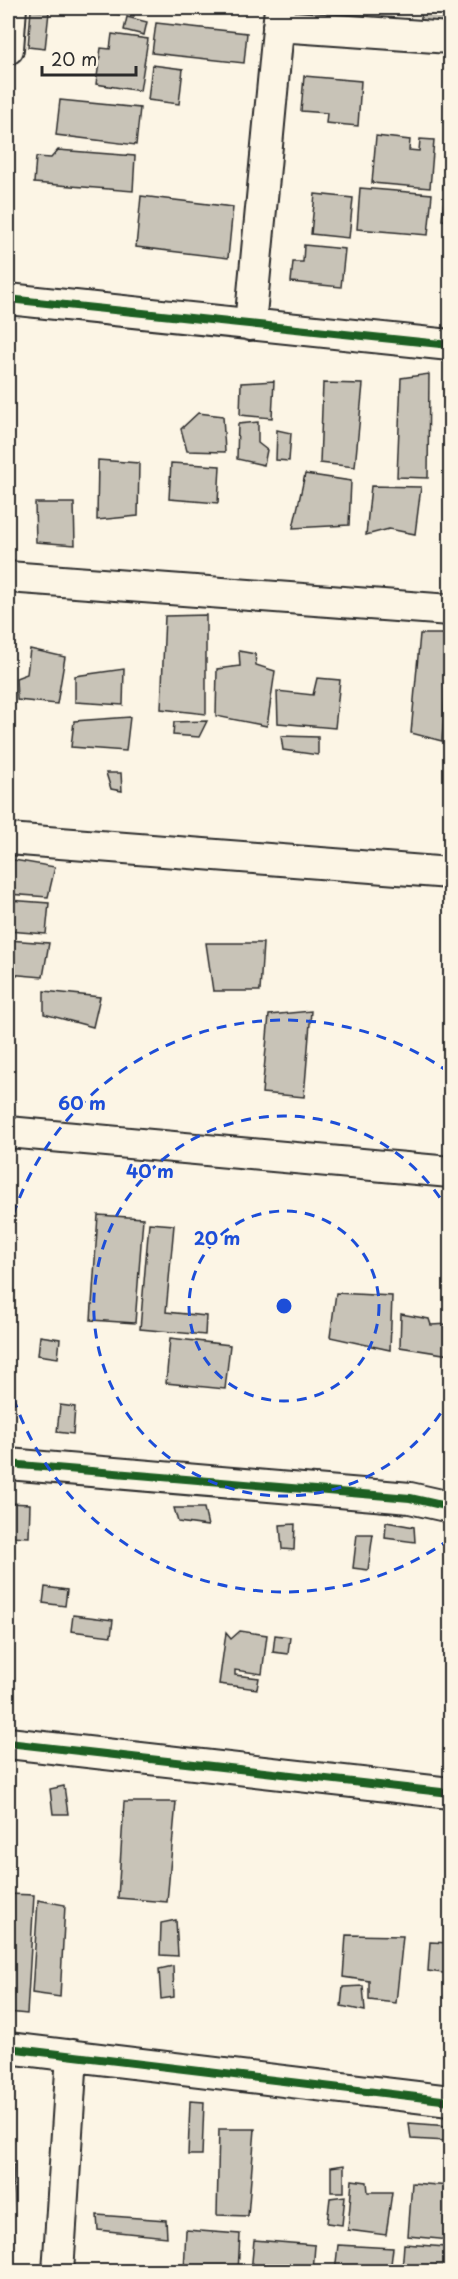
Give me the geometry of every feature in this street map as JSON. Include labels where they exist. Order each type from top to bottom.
[{"type":"street","points":[[8,49],[11,8]]},
{"type":"street","points":[[250,325],[279,17],[450,38]]},
{"type":"street","points":[[8,299],[450,345]]},
{"type":"street","points":[[8,577],[450,610]]},
{"type":"street","points":[[8,839],[450,873]]},
{"type":"street","points":[[8,1132],[450,1172]]},
{"type":"street","points":[[8,1464],[410,1498],[450,1507]]},
{"type":"street","points":[[8,1743],[450,1793]]},
{"type":"street","points":[[8,2048],[450,2101]]},
{"type":"street","points":[[58,2271],[72,2055]]},
{"type":"building","points":[[82,8],[134,8],[134,16],[82,11]]},
{"type":"building","points":[[153,8],[232,8],[231,13]]},
{"type":"building","points":[[343,8],[370,8],[368,22],[342,18]]},
{"type":"building","points":[[422,8],[450,8],[449,31],[420,28]]},
{"type":"building","points":[[31,10],[49,12],[45,49],[28,47]]},
{"type":"building","points":[[127,17],[147,22],[144,35],[124,30]]},
{"type":"building","points":[[156,23],[247,33],[244,63],[152,53]]},
{"type":"building","points":[[112,34],[148,39],[140,91],[96,84],[101,48],[110,49]]},
{"type":"building","points":[[152,65],[183,69],[179,104],[148,100]]},
{"type":"building","points":[[304,76],[361,81],[358,126],[326,123],[327,113],[301,111]]},
{"type":"building","points":[[60,100],[140,108],[136,145],[56,135]]},
{"type":"building","points":[[376,136],[410,140],[409,150],[419,151],[420,139],[434,140],[430,188],[372,183]]},
{"type":"building","points":[[58,150],[135,156],[133,191],[34,183],[36,157],[51,158]]},
{"type":"building","points":[[445,155],[450,156],[450,190],[443,189]]},
{"type":"building","points":[[360,188],[432,194],[428,235],[357,229]]},
{"type":"building","points":[[315,194],[353,198],[349,238],[311,234]]},
{"type":"building","points":[[141,196],[233,207],[228,258],[136,247]]},
{"type":"building","points":[[444,199],[450,200],[450,221],[442,220]]},
{"type":"building","points":[[304,245],[345,249],[341,287],[291,282],[293,262],[303,262]]},
{"type":"building","points":[[429,374],[428,478],[397,477],[401,378]]},
{"type":"building","points":[[274,381],[272,418],[240,415],[241,383]]},
{"type":"building","points":[[323,383],[363,384],[355,467],[320,463]]},
{"type":"building","points":[[198,413],[223,416],[225,452],[187,451],[181,429]]},
{"type":"building","points":[[258,422],[258,443],[267,450],[264,465],[237,459],[238,424]]},
{"type":"building","points":[[277,430],[291,433],[289,461],[276,460]]},
{"type":"building","points":[[98,460],[139,463],[138,516],[97,520]]},
{"type":"building","points":[[171,463],[220,466],[218,503],[169,499]]},
{"type":"building","points":[[305,474],[351,481],[349,525],[293,528]]},
{"type":"building","points":[[371,486],[421,487],[415,534],[389,529],[366,535]]},
{"type":"building","points":[[35,503],[74,503],[75,545],[36,542]]},
{"type":"building","points":[[206,615],[206,714],[161,709],[165,616]]},
{"type":"building","points":[[420,634],[449,634],[442,741],[411,733]]},
{"type":"building","points":[[30,649],[65,657],[57,704],[17,700],[16,678],[27,674]]},
{"type":"building","points":[[239,651],[255,654],[256,665],[275,671],[267,726],[216,716],[217,669],[240,666]]},
{"type":"building","points":[[124,669],[123,705],[75,702],[75,676]]},
{"type":"building","points":[[317,678],[340,680],[335,728],[278,723],[277,691],[313,695]]},
{"type":"building","points":[[130,717],[126,751],[71,747],[74,721]]},
{"type":"building","points":[[207,721],[199,737],[173,735],[174,722]]},
{"type":"building","points":[[281,736],[318,737],[318,755],[283,750]]},
{"type":"building","points":[[106,773],[121,773],[122,791],[111,789]]},
{"type":"building","points":[[8,859],[55,867],[48,897],[8,894]]},
{"type":"building","points":[[8,900],[49,903],[46,934],[8,931]]},
{"type":"building","points":[[8,940],[49,943],[43,977],[8,974]]},
{"type":"building","points":[[206,943],[263,943],[260,991],[213,991]]},
{"type":"building","points":[[44,991],[100,997],[93,1027],[44,1014]]},
{"type":"building","points":[[311,1011],[304,1097],[262,1093],[269,1015]]},
{"type":"building","points":[[98,1215],[143,1218],[135,1323],[91,1320]]},
{"type":"building","points":[[149,1223],[174,1225],[166,1312],[206,1316],[205,1335],[140,1329]]},
{"type":"building","points":[[336,1293],[392,1296],[390,1350],[330,1337]]},
{"type":"building","points":[[401,1314],[429,1319],[431,1325],[450,1324],[450,1355],[400,1347]]},
{"type":"building","points":[[40,1336],[60,1339],[58,1358],[38,1355]]},
{"type":"building","points":[[170,1338],[230,1345],[225,1389],[166,1383]]},
{"type":"building","points":[[60,1405],[75,1407],[73,1434],[57,1432]]},
{"type":"building","points":[[8,1503],[30,1504],[29,1537],[8,1536]]},
{"type":"building","points":[[174,1508],[204,1508],[208,1526],[178,1522]]},
{"type":"building","points":[[386,1522],[414,1527],[415,1542],[385,1538]]},
{"type":"building","points":[[295,1524],[294,1550],[282,1549],[280,1525]]},
{"type":"building","points":[[357,1534],[373,1534],[368,1570],[353,1568]]},
{"type":"building","points":[[45,1587],[67,1590],[65,1606],[43,1603]]},
{"type":"building","points":[[73,1615],[113,1620],[111,1636],[71,1631]]},
{"type":"building","points":[[240,1631],[267,1635],[262,1674],[235,1670],[235,1675],[259,1678],[257,1689],[219,1684],[226,1633],[231,1639]]},
{"type":"building","points":[[275,1635],[290,1637],[288,1654],[273,1652]]},
{"type":"building","points":[[64,1786],[68,1814],[53,1814],[50,1789]]},
{"type":"building","points":[[124,1802],[176,1802],[167,1902],[118,1898]]},
{"type":"building","points":[[8,1894],[34,1895],[27,2014],[8,2012]]},
{"type":"building","points":[[38,1900],[65,1905],[60,1997],[32,1993]]},
{"type":"building","points":[[176,1920],[178,1956],[160,1955],[161,1923]]},
{"type":"building","points":[[346,1935],[403,1936],[396,2003],[369,2000],[369,1981],[343,1977]]},
{"type":"building","points":[[430,1942],[450,1943],[450,1974],[428,1971]]},
{"type":"building","points":[[173,1966],[174,1997],[161,1999],[159,1969]]},
{"type":"building","points":[[363,1986],[365,2011],[341,2006],[343,1987]]},
{"type":"building","points":[[190,2101],[204,2102],[202,2155],[188,2155]]},
{"type":"building","points":[[409,2123],[449,2126],[447,2141],[411,2139]]},
{"type":"building","points":[[219,2129],[255,2129],[248,2216],[217,2215]]},
{"type":"building","points":[[8,2165],[14,2165],[10,2235],[8,2235]]},
{"type":"building","points":[[344,2165],[344,2192],[331,2192],[331,2167]]},
{"type":"building","points":[[352,2180],[367,2182],[368,2192],[392,2192],[386,2235],[348,2230]]},
{"type":"building","points":[[412,2183],[450,2186],[450,2240],[408,2236]]},
{"type":"building","points":[[345,2196],[342,2225],[327,2223],[330,2198]]},
{"type":"building","points":[[97,2215],[166,2220],[167,2237],[98,2230]]},
{"type":"building","points":[[186,2230],[240,2234],[238,2272],[184,2272]]},
{"type":"building","points":[[254,2240],[315,2245],[313,2272],[251,2272]]},
{"type":"building","points":[[404,2244],[446,2247],[444,2272],[402,2272]]},
{"type":"building","points":[[338,2245],[393,2248],[390,2272],[335,2272]]},
{"type":"building","points":[[8,2246],[13,2247],[10,2272],[8,2272]]},
{"type":"cycle path","points":[[8,299],[450,345]]},
{"type":"cycle path","points":[[8,1464],[410,1498],[450,1507]]},
{"type":"cycle path","points":[[8,1743],[450,1793]]},
{"type":"cycle path","points":[[8,2048],[450,2101]]}]
